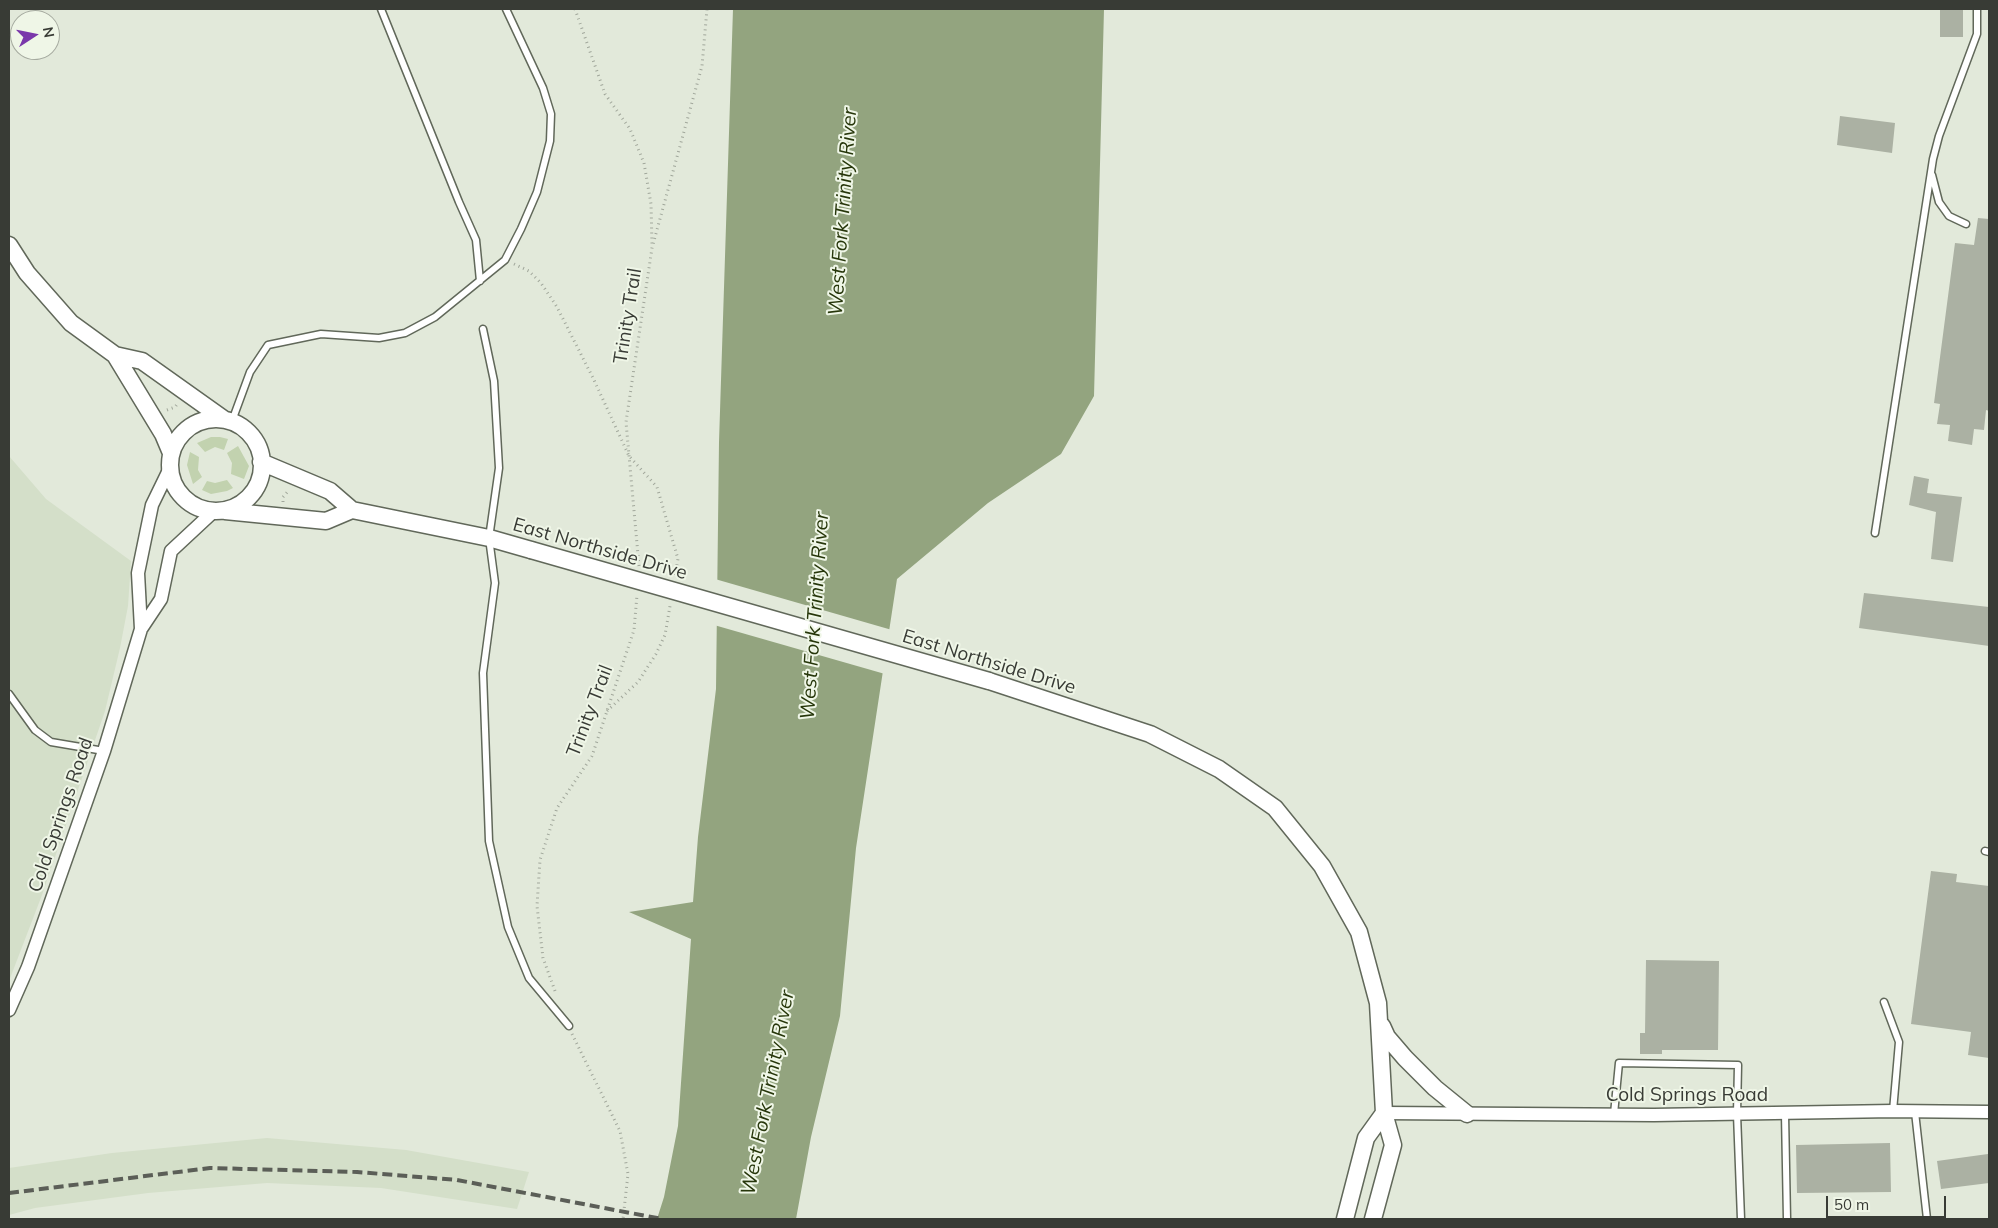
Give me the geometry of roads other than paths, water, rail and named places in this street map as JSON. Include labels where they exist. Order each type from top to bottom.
[{"type":"street","points":[[9,245],[27,273],[71,323],[115,355],[163,434],[170,460],[173,483],[181,496],[193,505],[207,510],[326,521],[352,510]]},
{"type":"street","points":[[115,355],[142,361],[229,421],[245,429],[256,441],[261,455],[262,470],[258,485],[249,497],[237,506],[218,511]]},
{"type":"street","points":[[170,460],[178,438],[188,428],[202,420],[217,418],[229,421]]},
{"type":"street","name":"Cold Springs Road","points":[[141,629],[138,573],[152,505],[170,460]]},
{"type":"street","name":"East Northside Drive","points":[[261,462],[330,491],[352,510],[489,538],[989,681],[1150,734],[1219,770],[1275,808],[1322,866],[1359,932],[1378,1003],[1384,1113],[1393,1146],[1373,1219]]},
{"type":"street","name":"Cold Springs Road","points":[[9,1010],[28,967],[104,750],[141,629],[161,599],[171,551],[218,511]]},
{"type":"street","points":[[1380,1022],[1388,1037],[1404,1058],[1435,1088],[1468,1114]]},
{"type":"street","name":"Cold Springs Road","points":[[1384,1113],[1785,1114],[1893,1111],[1989,1112]]},
{"type":"street","points":[[1345,1219],[1366,1138],[1384,1113]]},
{"type":"lane","points":[[381,9],[476,240],[480,281]]},
{"type":"lane","points":[[229,421],[250,372],[268,345],[321,334],[379,338],[405,334],[435,317],[504,260],[521,229],[537,192],[550,141],[551,114],[543,88],[506,9]]},
{"type":"lane","points":[[1876,534],[1931,171],[1939,136],[1977,34],[1977,9]]},
{"type":"lane","points":[[1931,171],[1939,202],[1949,216],[1966,224]]},
{"type":"lane","points":[[483,329],[494,380],[499,468],[489,538],[495,583],[483,673],[489,841],[508,927],[529,978],[569,1026]]},
{"type":"lane","points":[[9,694],[29,724],[52,742],[104,750]]},
{"type":"lane","points":[[1884,1002],[1899,1042],[1893,1111]]},
{"type":"lane","points":[[1614,1114],[1619,1063],[1738,1065],[1737,1114],[1741,1219]]},
{"type":"lane","points":[[1915,1112],[1927,1219]]},
{"type":"lane","points":[[1785,1114],[1788,1219]]},
{"type":"water","name":"West Fork Trinity River","points":[[733,9],[1104,9],[1094,396],[1061,454],[988,503],[897,579],[856,848],[840,1016],[811,1137],[796,1219],[657,1219],[664,1197],[678,1126],[691,939],[629,912],[693,902],[698,837],[716,689],[719,442]]},
{"type":"railway","points":[[9,1193],[210,1168],[357,1172],[457,1180],[662,1219]]}]
